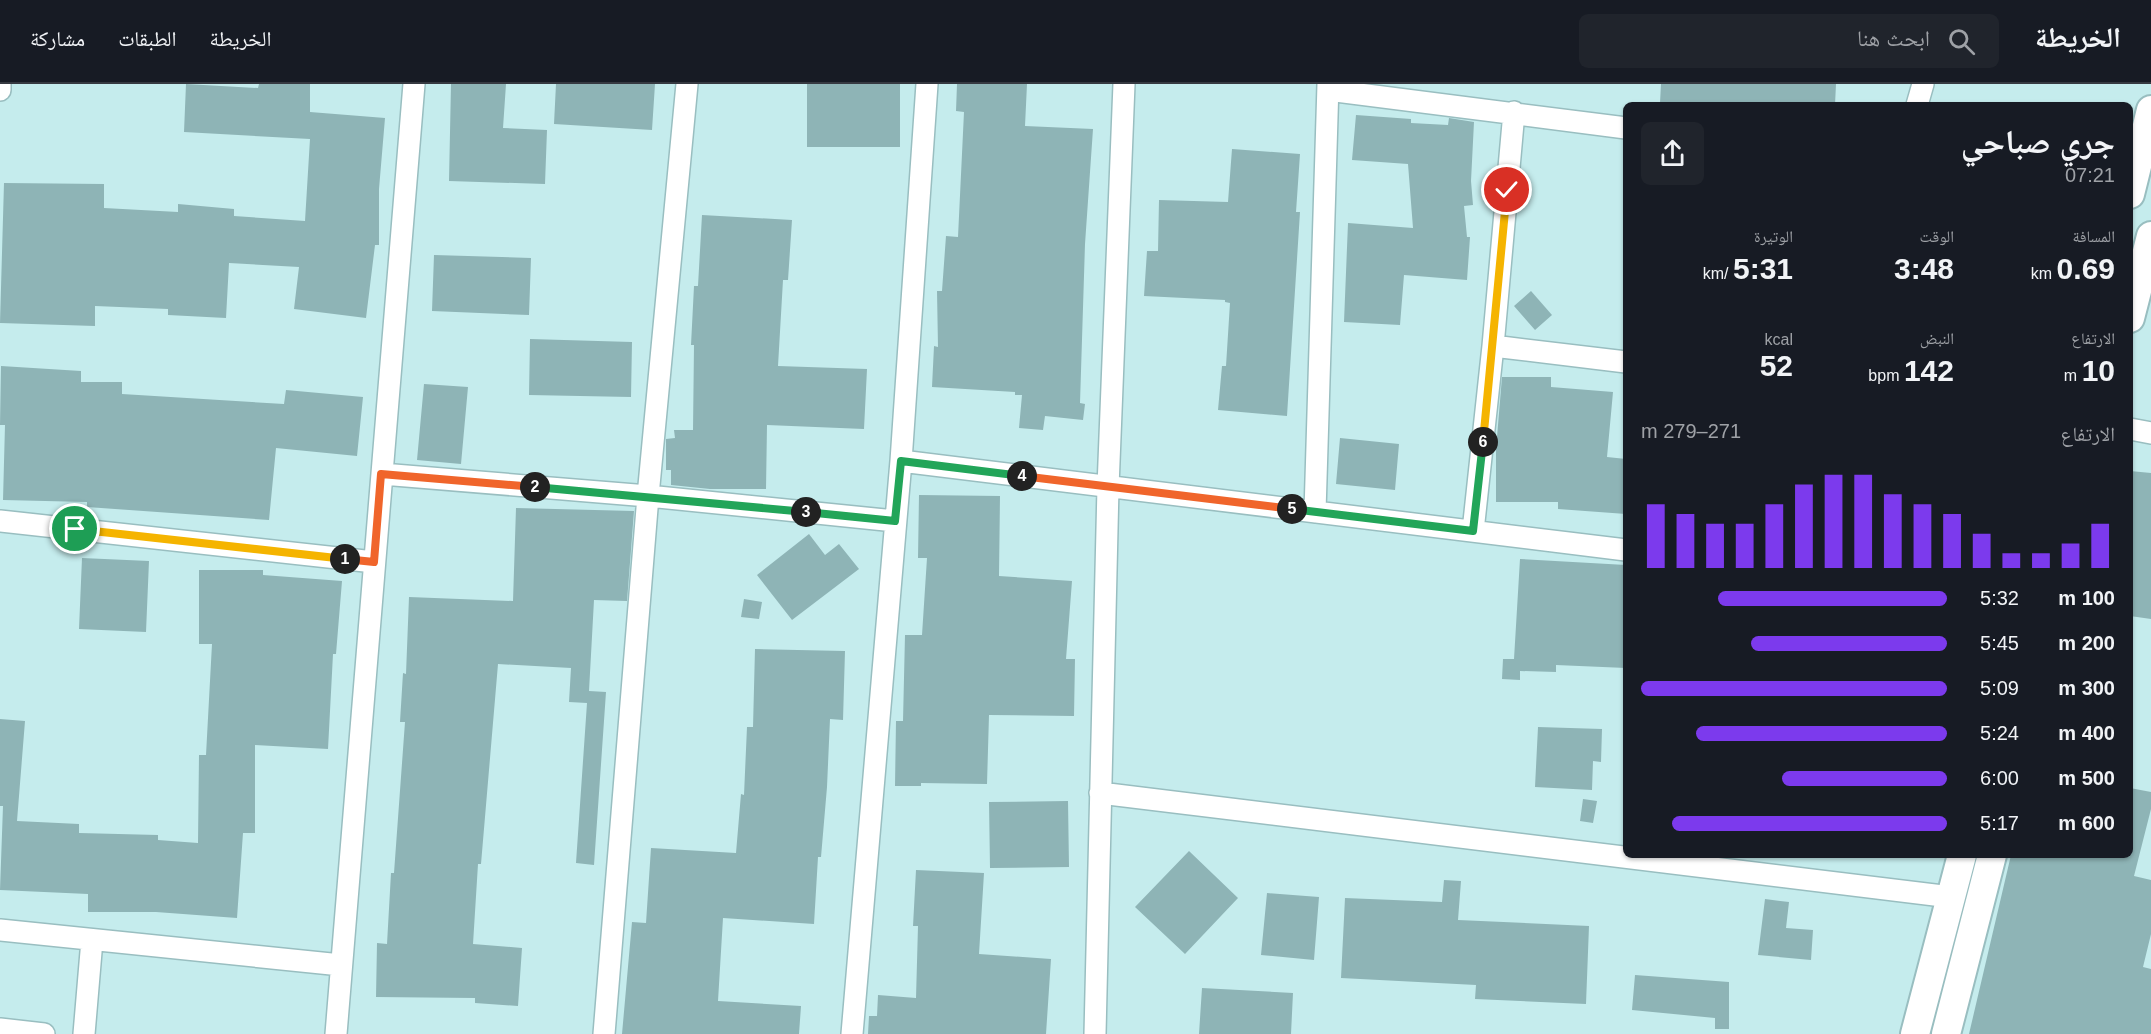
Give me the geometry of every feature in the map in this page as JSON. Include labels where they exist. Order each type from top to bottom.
[{"type":"main road","points":[[2133,182],[2151,110]]},
{"type":"main road","points":[[2133,306],[2151,236]]},
{"type":"main road","points":[[1915,1034],[1961,858]]},
{"type":"main road","points":[[1946,1034],[1991,858]]},
{"type":"street","points":[[0,84],[0,90]]},
{"type":"street","points":[[336,1034],[414,84]]},
{"type":"street","points":[[604,1034],[648,496],[687,84]]},
{"type":"street","points":[[852,1034],[901,461],[927,84]]},
{"type":"street","points":[[1095,1034],[1108,487],[1124,84]]},
{"type":"street","points":[[1918,102],[1923,84]]},
{"type":"street","points":[[1315,512],[1328,87],[1623,128]]},
{"type":"street","points":[[1473,531],[1493,346],[1514,112]]},
{"type":"street","points":[[1493,346],[1623,362]]},
{"type":"street","points":[[2133,430],[2151,433]]},
{"type":"street","points":[[901,461],[1623,550]]},
{"type":"street","points":[[381,474],[648,496],[895,521]]},
{"type":"street","points":[[0,521],[374,562]]},
{"type":"street","points":[[1100,793],[1623,857]]},
{"type":"street","points":[[1632,858],[1951,897]]},
{"type":"street","points":[[0,930],[341,965]]},
{"type":"street","points":[[84,1034],[92,940]]},
{"type":"street","points":[[0,1029],[44,1034]]},
{"type":"building","points":[[186,84],[258,88],[259,84],[310,84],[310,112],[385,118],[379,189],[379,245],[375,245],[366,318],[294,309],[299,267],[229,263],[226,318],[168,315],[168,309],[95,306],[95,326],[0,323],[4,183],[104,184],[104,208],[178,212],[178,204],[234,209],[234,216],[305,221],[310,139],[184,132]]},
{"type":"building","points":[[451,84],[506,84],[503,128],[547,130],[545,184],[449,181]]},
{"type":"building","points":[[556,84],[655,84],[652,130],[554,124]]},
{"type":"building","points":[[807,84],[900,84],[900,147],[807,147]]},
{"type":"building","points":[[957,84],[1027,84],[1025,126],[1093,129],[1085,244],[1080,403],[1085,404],[1083,420],[1045,416],[1043,430],[1019,428],[1022,395],[1015,395],[1015,392],[932,387],[934,346],[938,347],[937,291],[942,291],[946,236],[958,237],[964,112],[956,111]]},
{"type":"building","points":[[1661,84],[1836,84],[1835,102],[1660,102]]},
{"type":"building","points":[[1356,115],[1411,119],[1411,123],[1448,125],[1449,118],[1474,122],[1471,181],[1473,205],[1464,206],[1467,237],[1470,237],[1467,280],[1404,275],[1400,325],[1344,322],[1348,223],[1413,228],[1408,164],[1352,160]]},
{"type":"building","points":[[1232,149],[1300,154],[1296,212],[1300,212],[1287,416],[1218,410],[1222,366],[1226,366],[1230,303],[1225,300],[1144,296],[1147,251],[1158,251],[1159,200],[1228,202]]},
{"type":"building","points":[[702,215],[792,220],[788,280],[783,280],[778,366],[867,369],[864,429],[767,425],[766,489],[710,489],[671,485],[671,470],[666,470],[666,439],[675,438],[674,430],[693,430],[694,345],[691,345],[694,286],[698,286]]},
{"type":"building","points":[[434,255],[531,258],[529,315],[432,311]]},
{"type":"building","points":[[1531,291],[1552,315],[1535,330],[1514,306]]},
{"type":"building","points":[[530,339],[632,342],[631,397],[529,395]]},
{"type":"building","points":[[1,366],[81,371],[81,382],[122,382],[122,394],[284,404],[286,390],[363,397],[357,456],[276,448],[269,520],[87,507],[87,502],[3,500],[5,425],[0,425]]},
{"type":"building","points":[[1502,377],[1551,377],[1551,387],[1613,392],[1607,457],[1623,459],[1623,514],[1558,509],[1558,502],[1496,502],[1496,449]]},
{"type":"building","points":[[424,384],[468,387],[461,464],[417,460]]},
{"type":"building","points":[[1340,438],[1399,444],[1395,490],[1336,484]]},
{"type":"building","points":[[2133,471],[2151,473],[2151,619],[2133,616]]},
{"type":"building","points":[[919,495],[1000,496],[999,576],[1072,581],[1066,659],[1075,659],[1074,716],[989,715],[987,784],[921,783],[921,786],[895,786],[896,721],[903,721],[905,635],[922,635],[927,558],[918,558]]},
{"type":"building","points":[[516,508],[634,511],[627,601],[594,600],[589,691],[606,692],[594,865],[576,863],[587,703],[569,702],[571,668],[498,664],[481,864],[478,864],[473,944],[522,948],[518,1006],[475,1003],[475,998],[376,997],[377,943],[387,944],[391,873],[394,873],[405,722],[400,722],[403,673],[406,674],[409,597],[513,601]]},
{"type":"building","points":[[809,534],[825,555],[839,544],[859,569],[792,620],[757,575]]},
{"type":"building","points":[[82,558],[149,561],[146,632],[79,629]]},
{"type":"building","points":[[1520,559],[1623,565],[1623,668],[1556,665],[1556,672],[1520,671],[1520,680],[1502,679],[1503,659],[1514,659]]},
{"type":"building","points":[[199,570],[263,570],[263,575],[342,581],[336,654],[333,654],[328,749],[255,745],[255,833],[243,833],[237,918],[156,912],[88,912],[88,894],[0,890],[3,806],[0,806],[0,719],[25,721],[17,821],[79,824],[79,833],[158,835],[158,840],[198,843],[199,755],[206,755],[212,644],[199,644]]},
{"type":"building","points":[[744,599],[762,602],[759,619],[741,617]]},
{"type":"building","points":[[755,649],[845,651],[843,720],[830,719],[827,787],[821,857],[818,857],[814,924],[723,918],[718,1001],[801,1006],[799,1034],[622,1034],[632,922],[646,923],[651,848],[736,853],[741,794],[744,795],[747,727],[753,727]]},
{"type":"building","points":[[1538,727],[1602,729],[1601,762],[1593,761],[1592,790],[1535,787]]},
{"type":"building","points":[[2133,789],[2151,792],[2151,809],[2134,876],[2151,880],[2151,934],[2143,967],[2151,969],[2151,1034],[1969,1034],[2010,858],[2133,858]]},
{"type":"building","points":[[1583,799],[1597,801],[1593,823],[1580,821]]},
{"type":"building","points":[[1068,801],[1069,867],[990,868],[989,802]]},
{"type":"building","points":[[1189,851],[1238,898],[1185,954],[1135,907]]},
{"type":"building","points":[[916,870],[984,873],[979,954],[1051,959],[1046,1034],[868,1034],[869,1016],[877,1016],[878,995],[916,998],[918,926],[913,926]]},
{"type":"building","points":[[1444,880],[1461,881],[1458,920],[1589,926],[1586,1004],[1475,999],[1476,985],[1341,978],[1345,898],[1442,902]]},
{"type":"building","points":[[1267,893],[1319,897],[1314,960],[1261,955]]},
{"type":"building","points":[[1765,899],[1789,902],[1786,928],[1813,930],[1811,960],[1758,955]]},
{"type":"building","points":[[1635,975],[1729,982],[1729,1029],[1715,1029],[1715,1018],[1632,1010]]},
{"type":"building","points":[[1202,988],[1293,993],[1291,1034],[1199,1034]]},
{"type":"route","points":[[75,529],[374,562],[381,474],[648,496],[895,521],[901,461],[1473,531],[1507,190]]}]
